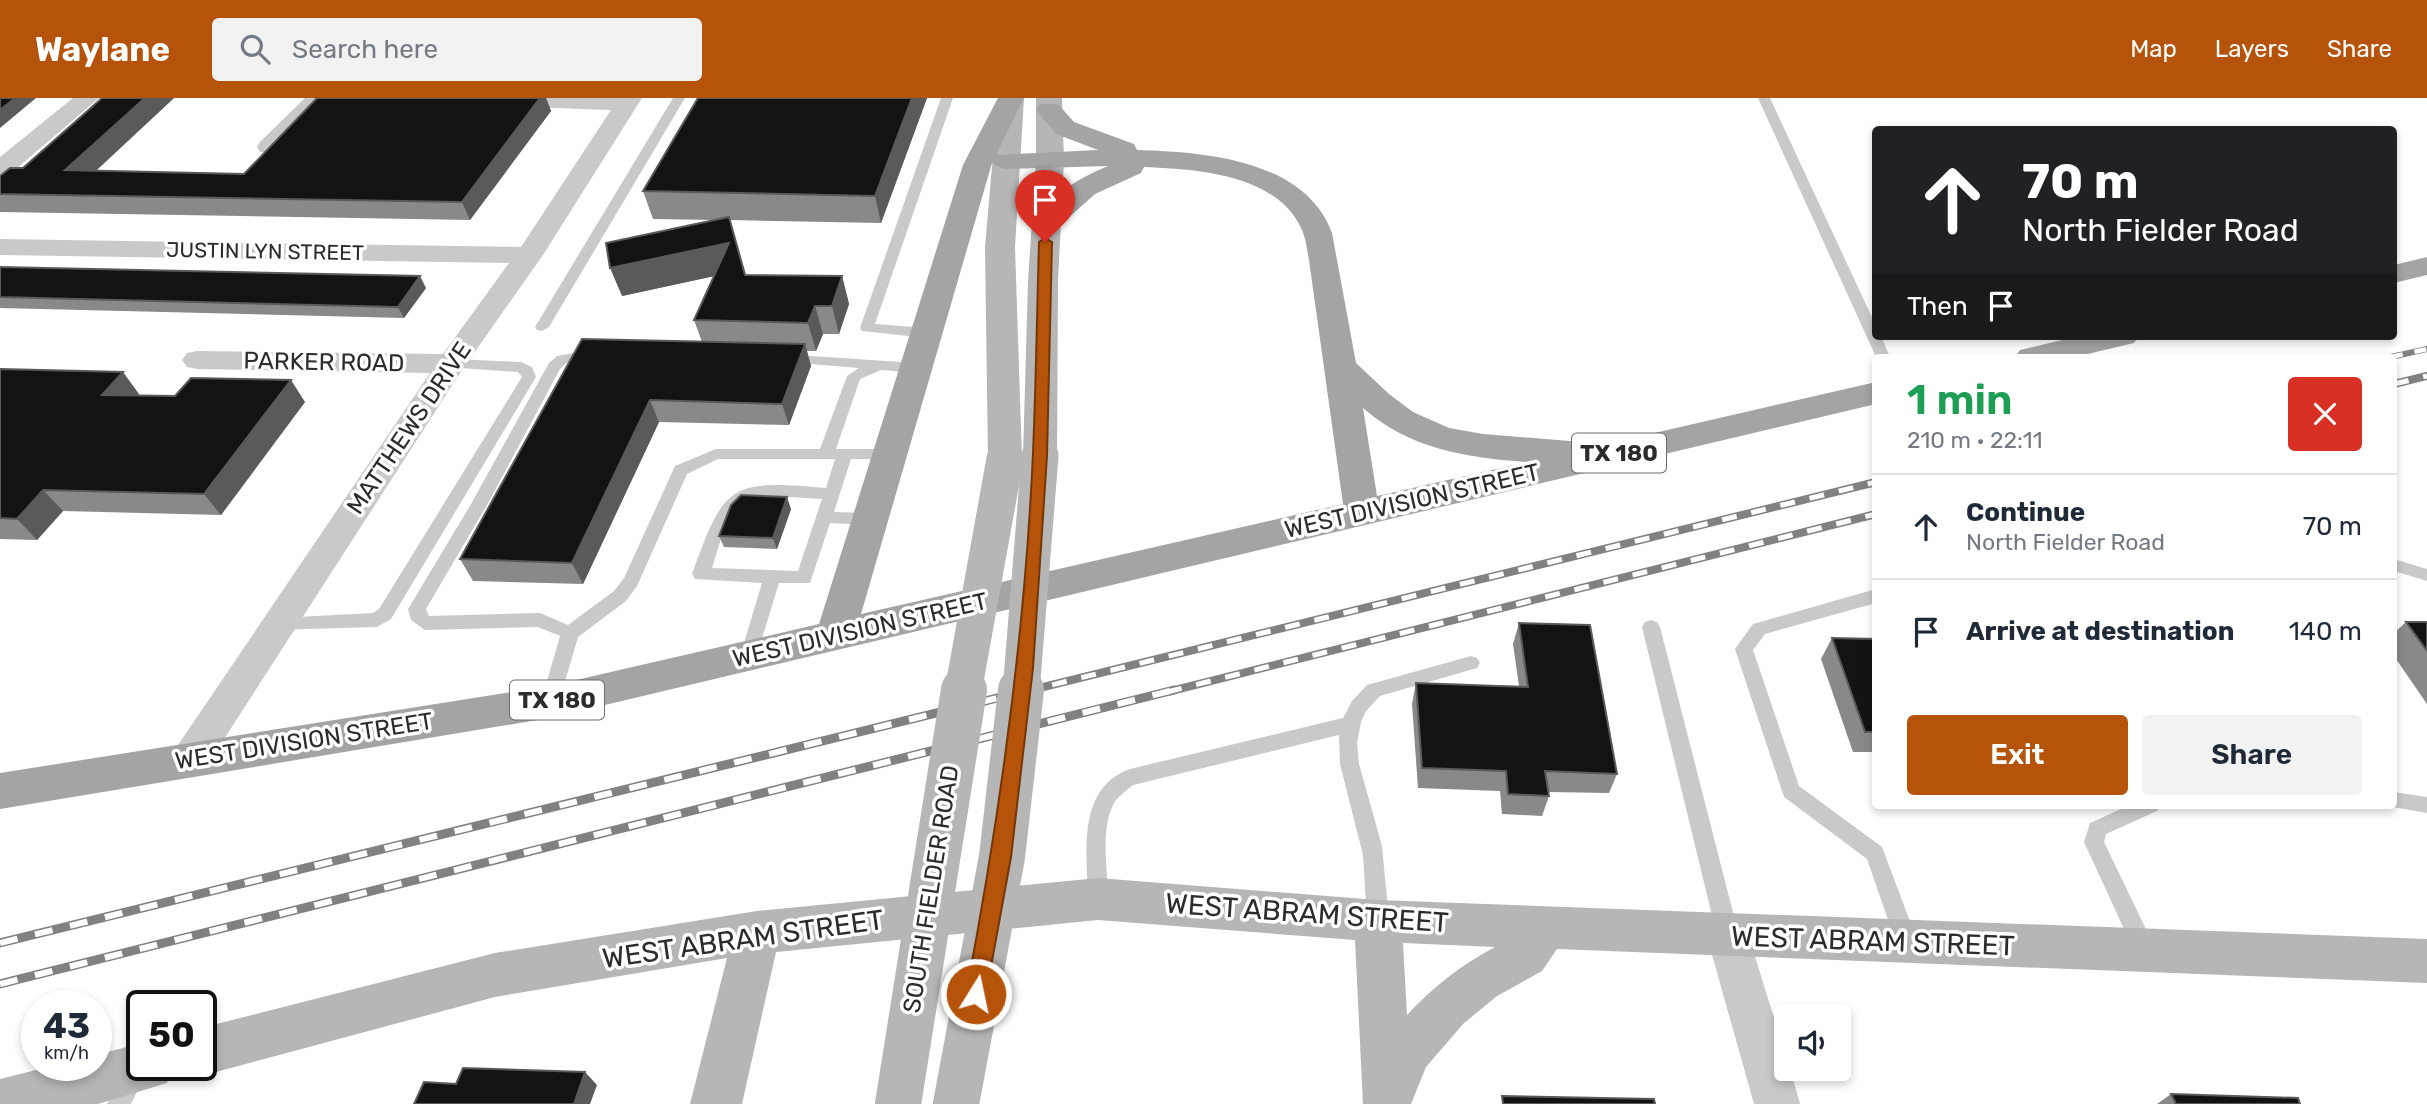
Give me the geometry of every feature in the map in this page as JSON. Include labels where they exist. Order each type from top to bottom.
[{"type":"main road","points":[[835,636],[977,165],[1011,98]]},
{"type":"main road","points":[[956,1104],[1002,857],[1024,668],[1023,457],[1000,247],[1004,161],[1011,98]]},
{"type":"main road","points":[[1023,457],[1047,222],[1049,104]]},
{"type":"main road","points":[[1049,104],[1065,128],[1086,138],[1160,159]]},
{"type":"main road","points":[[1004,161],[1160,159],[1240,169],[1268,179],[1297,202],[1314,225],[1324,260],[1362,513]]},
{"type":"main road","points":[[1047,222],[1068,198],[1091,182],[1160,159]]},
{"type":"main road","points":[[2397,273],[2427,266]]},
{"type":"main road","points":[[2044,354],[2105,340]]},
{"type":"main road","points":[[1340,367],[1400,420],[1429,434],[1469,445],[1608,456]]},
{"type":"main road","name":"WEST DIVISION STREET","points":[[0,790],[550,702],[1872,394]]},
{"type":"main road","name":"SOUTH FIELDER ROAD","points":[[898,1104],[966,674],[1023,457]]},
{"type":"main road","name":"WEST ABRAM STREET","points":[[217,1048],[495,975],[757,932],[1098,899],[1378,921],[1546,926],[1728,937],[2427,961]]},
{"type":"main road","points":[[1378,921],[1387,1103]]},
{"type":"main road","points":[[1387,1103],[1407,1051],[1446,1008],[1480,980],[1525,955],[1546,926]]},
{"type":"main road","points":[[716,1104],[757,932]]},
{"type":"main road","points":[[2,1104],[129,1081]]},
{"type":"street","points":[[0,170],[87,98]]},
{"type":"street","points":[[269,147],[318,98]]},
{"type":"street","points":[[469,98],[629,100]]},
{"type":"street","name":"MATTHEWS DRIVE","points":[[190,759],[451,364],[529,255],[629,100]]},
{"type":"street","name":"JUSTIN LYN STREET","points":[[0,247],[529,255]]},
{"type":"street","name":"PARKER ROAD","points":[[197,360],[451,364]]},
{"type":"street","points":[[1728,937],[1777,1104]]},
{"type":"lane","points":[[542,327],[680,98]]},
{"type":"lane","points":[[927,333],[867,328],[947,98]]},
{"type":"lane","points":[[1763,98],[1872,333]]},
{"type":"lane","points":[[570,634],[540,620],[425,622],[417,615],[417,609],[479,505],[554,366],[562,359],[583,354],[609,354]]},
{"type":"lane","points":[[769,357],[916,368]]},
{"type":"lane","points":[[278,625],[376,620],[385,614],[528,377],[527,370],[521,367],[451,364]]},
{"type":"lane","points":[[826,454],[854,376],[879,365]]},
{"type":"lane","points":[[550,702],[570,634],[620,596],[631,581],[681,470],[716,454],[890,454]]},
{"type":"lane","points":[[832,494],[771,491],[749,494],[734,501],[724,512],[701,575],[804,578],[832,494],[845,454]]},
{"type":"lane","points":[[824,517],[870,519]]},
{"type":"lane","points":[[2397,566],[2427,575]]},
{"type":"lane","points":[[749,656],[772,577]]},
{"type":"lane","points":[[1872,597],[1759,629],[1744,649],[1791,791],[1875,853],[1907,943]]},
{"type":"lane","points":[[1651,627],[1728,937]]},
{"type":"lane","points":[[1378,921],[1371,844],[1346,755],[1352,724],[1364,698],[1374,690],[1399,680],[1471,663]]},
{"type":"lane","points":[[1098,899],[1099,826],[1102,805],[1115,787],[1130,777],[1352,724]]},
{"type":"lane","points":[[2397,800],[2427,805]]},
{"type":"lane","points":[[2141,809],[2097,829],[2094,842],[2146,951]]},
{"type":"building","points":[[0,98],[15,98],[0,110]]},
{"type":"building","points":[[102,98],[145,98],[65,170],[244,174],[317,98],[540,98],[462,202],[0,194],[0,176],[10,168],[23,168]]},
{"type":"building","points":[[698,98],[912,98],[875,196],[643,191]]},
{"type":"building","points":[[729,217],[745,275],[842,276],[832,306],[815,306],[808,323],[694,320],[729,243],[610,268],[606,243]]},
{"type":"building","points":[[0,267],[420,276],[398,307],[0,297]]},
{"type":"building","points":[[582,339],[805,344],[782,404],[650,400],[572,563],[460,559]]},
{"type":"building","points":[[0,369],[123,372],[102,395],[175,396],[191,378],[291,380],[204,494],[43,490],[17,519],[0,518]]},
{"type":"building","points":[[741,495],[787,497],[773,538],[719,536],[731,505]]},
{"type":"building","points":[[2406,622],[2427,622],[2427,651]]},
{"type":"building","points":[[1519,623],[1590,625],[1617,774],[1545,771],[1549,796],[1508,794],[1506,771],[1422,768],[1416,683],[1528,687]]},
{"type":"building","points":[[1832,638],[1872,639],[1872,732],[1865,732]]},
{"type":"building","points":[[463,1068],[585,1072],[574,1104],[414,1104],[424,1082],[456,1084]]},
{"type":"building","points":[[2171,1094],[2298,1098],[2300,1104],[2176,1104]]},
{"type":"building","points":[[1502,1096],[1654,1099],[1655,1104],[1503,1104]]},
{"type":"railway","points":[[2397,356],[2427,349]]},
{"type":"railway","points":[[2397,383],[2427,376]]},
{"type":"railway","points":[[1023,692],[1872,483]]},
{"type":"railway","points":[[1167,692],[1872,515]]},
{"type":"railway","points":[[0,943],[1030,690]]},
{"type":"railway","points":[[0,984],[1174,690]]},
{"type":"route","points":[[976,994],[1002,857],[1024,668],[1040,456],[1045,242]]}]
